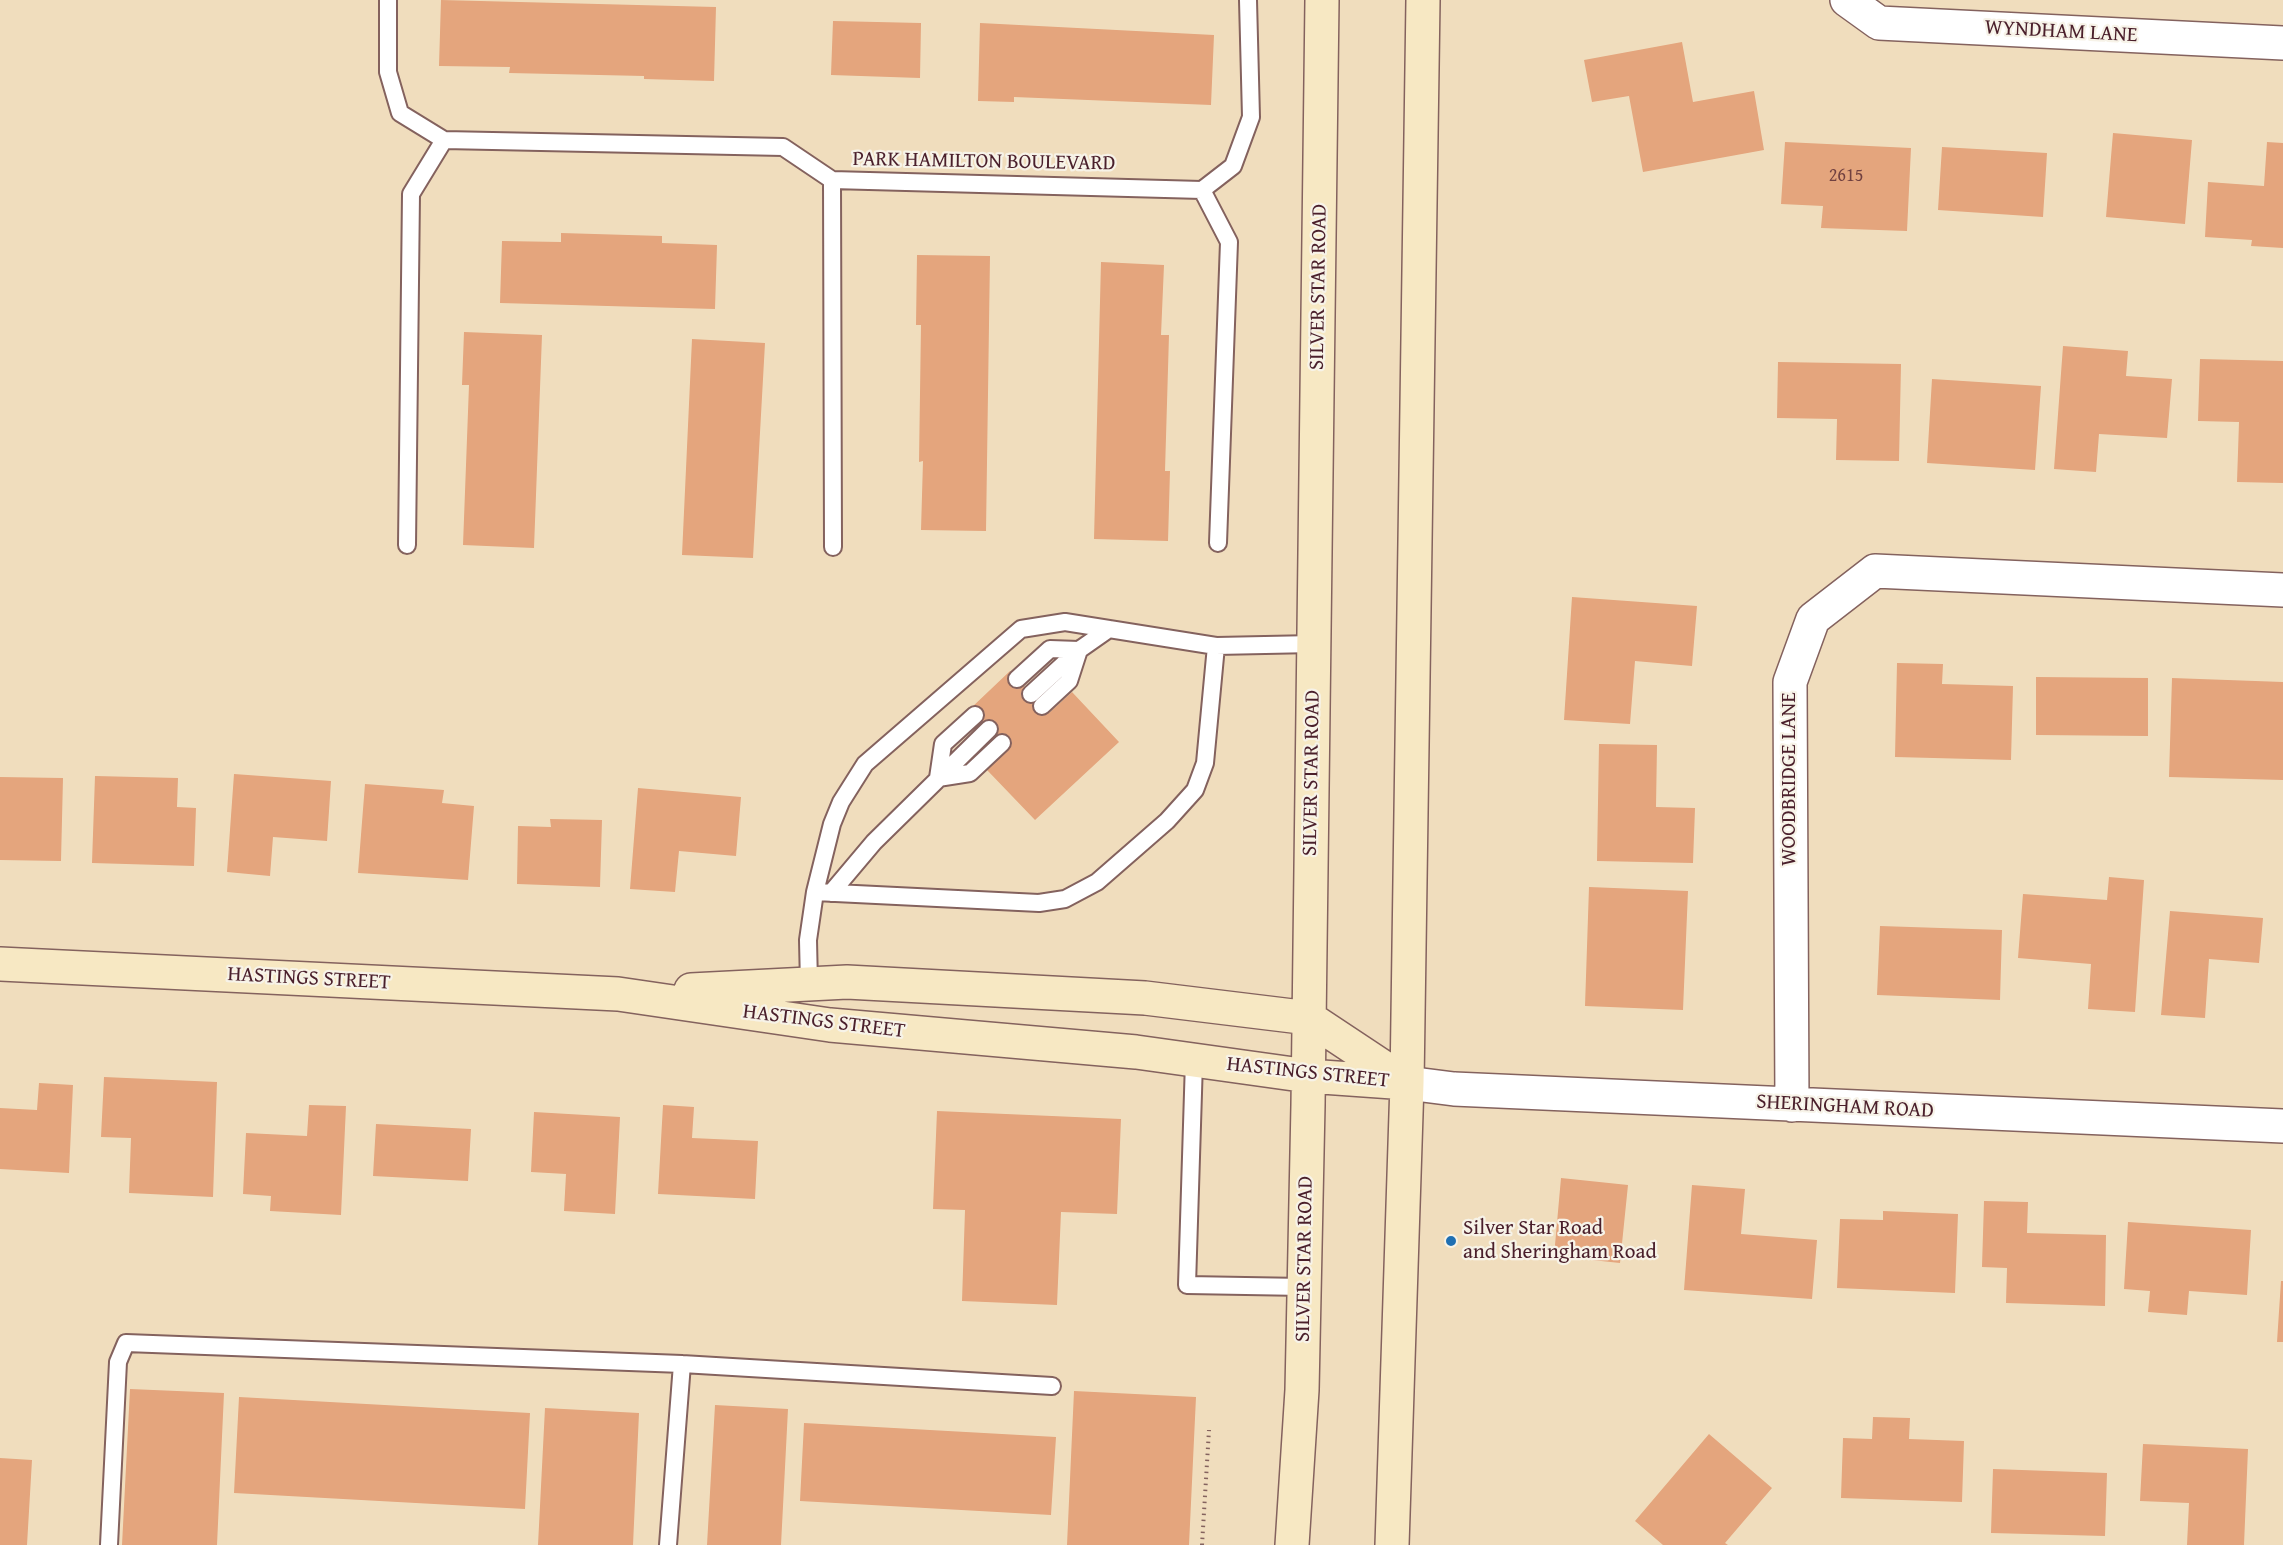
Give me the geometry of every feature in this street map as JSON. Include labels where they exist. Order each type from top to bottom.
[{"type":"main road","name":"SILVER STAR ROAD","points":[[1292,1545],[1302,1390],[1304,1287],[1322,0]]},
{"type":"main road","points":[[1392,1545],[1407,1083],[1423,0]]},
{"type":"main road","name":"HASTINGS STREET","points":[[0,964],[618,994],[830,1025],[1136,1052],[1308,1076],[1407,1083]]},
{"type":"main road","name":"HASTINGS STREET","points":[[618,994],[847,982],[1145,998],[1309,1017],[1407,1083]]},
{"type":"street","name":"WYNDHAM LANE","points":[[1847,0],[1879,23],[2283,43]]},
{"type":"street","name":"WOODBRIDGE LANE","points":[[1792,1105],[1790,682],[1813,618],[1875,571],[2283,590]]},
{"type":"street","name":"SHERINGHAM ROAD","points":[[1407,1083],[1454,1089],[2283,1126]]},
{"type":"lane","points":[[388,0],[388,72],[400,113],[444,140],[411,194],[408,545]]},
{"type":"lane","points":[[1218,543],[1229,242],[1202,190],[1233,166],[1251,117],[1248,0]]},
{"type":"lane","name":"PARK HAMILTON BOULEVARD","points":[[444,140],[783,147],[832,180],[1202,190]]},
{"type":"lane","points":[[832,180],[833,547]]},
{"type":"lane","points":[[809,984],[808,940],[823,892],[832,824],[841,802],[865,764],[1021,629],[1065,622],[1216,646],[1314,644]]},
{"type":"lane","points":[[1037,700],[1079,650],[1109,629]]},
{"type":"lane","points":[[823,892],[1039,903],[1065,899],[1084,890],[1167,821],[1194,790],[1205,763],[1216,646]]},
{"type":"lane","points":[[1017,679],[1050,650],[1079,650]]},
{"type":"lane","points":[[938,778],[943,744],[975,715]]},
{"type":"lane","points":[[823,892],[989,729]]},
{"type":"lane","points":[[938,778],[970,773],[1002,743]]},
{"type":"lane","points":[[1194,1061],[1186,1285],[1304,1287]]},
{"type":"lane","points":[[109,1545],[118,1362],[126,1343],[682,1364],[1052,1386]]},
{"type":"lane","points":[[668,1545],[682,1364]]},
{"type":"path","points":[[1202,1545],[1209,1430]]},
{"type":"building","points":[[441,0],[716,7],[714,81],[644,79],[644,76],[509,73],[510,67],[439,66]]},
{"type":"building","points":[[833,21],[921,23],[920,78],[831,75]]},
{"type":"building","points":[[980,23],[1214,35],[1211,105],[1014,97],[1014,102],[978,101]]},
{"type":"building","points":[[1682,42],[1693,102],[1754,91],[1764,150],[1643,172],[1629,96],[1592,102],[1584,60]]},
{"type":"building","points":[[2113,133],[2192,140],[2185,224],[2106,217]]},
{"type":"building","points":[[1785,142],[1911,148],[1907,231],[1821,228],[1823,206],[1781,204]]},
{"type":"building","points":[[2267,142],[2283,143],[2283,248],[2251,246],[2252,240],[2205,237],[2208,182],[2264,186]]},
{"type":"building","points":[[1942,147],[2047,153],[2043,217],[1938,210]]},
{"type":"building","points":[[561,233],[662,236],[662,243],[717,245],[715,309],[500,303],[502,241],[561,242]]},
{"type":"building","points":[[917,255],[990,256],[986,531],[921,530],[923,461],[919,462],[921,325],[916,325]]},
{"type":"building","points":[[1101,262],[1164,265],[1161,335],[1169,335],[1165,471],[1170,471],[1168,541],[1094,539]]},
{"type":"building","points":[[464,332],[542,335],[534,548],[463,545],[469,385],[462,385]]},
{"type":"building","points":[[692,339],[765,343],[753,558],[682,555]]},
{"type":"building","points":[[2063,346],[2128,351],[2126,376],[2172,379],[2167,438],[2099,434],[2096,472],[2054,469]]},
{"type":"building","points":[[2200,359],[2283,361],[2283,483],[2237,482],[2239,422],[2198,421]]},
{"type":"building","points":[[1778,362],[1901,364],[1899,461],[1836,460],[1837,419],[1777,418]]},
{"type":"building","points":[[1932,379],[2041,386],[2035,470],[1927,463]]},
{"type":"building","points":[[1572,597],[1697,606],[1692,666],[1635,661],[1630,724],[1564,720]]},
{"type":"building","points":[[1897,663],[1943,664],[1942,684],[2013,686],[2011,760],[1895,757]]},
{"type":"building","points":[[1010,671],[1049,713],[1072,692],[1119,742],[1035,820],[987,770],[1008,750],[970,709]]},
{"type":"building","points":[[2036,677],[2148,678],[2148,736],[2036,735]]},
{"type":"building","points":[[2172,678],[2283,682],[2283,780],[2169,777]]},
{"type":"building","points":[[1599,744],[1657,745],[1656,807],[1695,808],[1693,863],[1597,861]]},
{"type":"building","points":[[234,774],[331,781],[327,841],[273,837],[270,876],[227,872]]},
{"type":"building","points":[[95,776],[178,778],[177,807],[196,808],[194,866],[92,863]]},
{"type":"building","points":[[0,777],[63,778],[61,861],[0,860]]},
{"type":"building","points":[[365,784],[444,790],[442,803],[474,806],[468,880],[358,873]]},
{"type":"building","points":[[638,788],[741,797],[736,856],[679,851],[675,892],[630,889]]},
{"type":"building","points":[[550,819],[602,820],[600,887],[517,884],[518,826],[551,827]]},
{"type":"building","points":[[2109,877],[2144,880],[2135,1012],[2088,1009],[2091,964],[2018,958],[2023,894],[2107,900]]},
{"type":"building","points":[[1589,887],[1688,891],[1683,1010],[1585,1006]]},
{"type":"building","points":[[2170,911],[2263,918],[2259,963],[2209,959],[2205,1018],[2161,1015]]},
{"type":"building","points":[[1880,926],[2002,930],[2000,1000],[1877,995]]},
{"type":"building","points":[[104,1077],[217,1082],[213,1197],[129,1193],[131,1138],[101,1137]]},
{"type":"building","points":[[39,1083],[73,1085],[69,1173],[0,1169],[0,1108],[37,1110]]},
{"type":"building","points":[[309,1105],[346,1106],[341,1215],[270,1211],[271,1196],[243,1194],[246,1133],[307,1136]]},
{"type":"building","points":[[663,1105],[694,1107],[692,1138],[758,1141],[755,1199],[658,1194]]},
{"type":"building","points":[[937,1111],[1121,1119],[1117,1214],[1061,1212],[1057,1305],[962,1301],[965,1210],[933,1209]]},
{"type":"building","points":[[534,1112],[620,1117],[615,1214],[564,1211],[566,1174],[531,1172]]},
{"type":"building","points":[[376,1124],[471,1129],[468,1181],[373,1176]]},
{"type":"building","points":[[1561,1178],[1628,1185],[1620,1263],[1554,1256]]},
{"type":"building","points":[[1692,1185],[1745,1189],[1741,1234],[1817,1240],[1812,1299],[1684,1290]]},
{"type":"building","points":[[1984,1201],[2028,1202],[2027,1233],[2106,1235],[2105,1306],[2006,1303],[2007,1268],[1982,1267]]},
{"type":"building","points":[[1883,1211],[1958,1214],[1955,1293],[1837,1288],[1840,1219],[1883,1220]]},
{"type":"building","points":[[2128,1222],[2251,1230],[2247,1295],[2189,1291],[2187,1315],[2148,1312],[2150,1291],[2124,1289]]},
{"type":"building","points":[[2281,1281],[2283,1281],[2283,1342],[2277,1342]]},
{"type":"building","points":[[130,1389],[224,1393],[217,1545],[122,1545]]},
{"type":"building","points":[[1074,1391],[1196,1397],[1189,1545],[1067,1545]]},
{"type":"building","points":[[239,1397],[530,1413],[525,1509],[234,1493]]},
{"type":"building","points":[[715,1405],[788,1409],[781,1545],[707,1545]]},
{"type":"building","points":[[545,1408],[639,1413],[633,1545],[538,1545]]},
{"type":"building","points":[[1873,1417],[1910,1418],[1909,1439],[1964,1441],[1962,1502],[1841,1498],[1843,1438],[1872,1439]]},
{"type":"building","points":[[804,1423],[1056,1437],[1051,1515],[800,1501]]},
{"type":"building","points":[[1709,1434],[1772,1488],[1725,1543],[1728,1545],[1663,1545],[1635,1521]]},
{"type":"building","points":[[2143,1444],[2248,1449],[2244,1545],[2187,1545],[2189,1503],[2140,1501]]},
{"type":"building","points":[[0,1458],[32,1460],[27,1545],[0,1545]]},
{"type":"building","points":[[1993,1469],[2107,1473],[2105,1536],[1991,1533]]},
{"type":"place","name":"Silver Star Road and Sheringham Road","points":[[1451,1241]]}]
